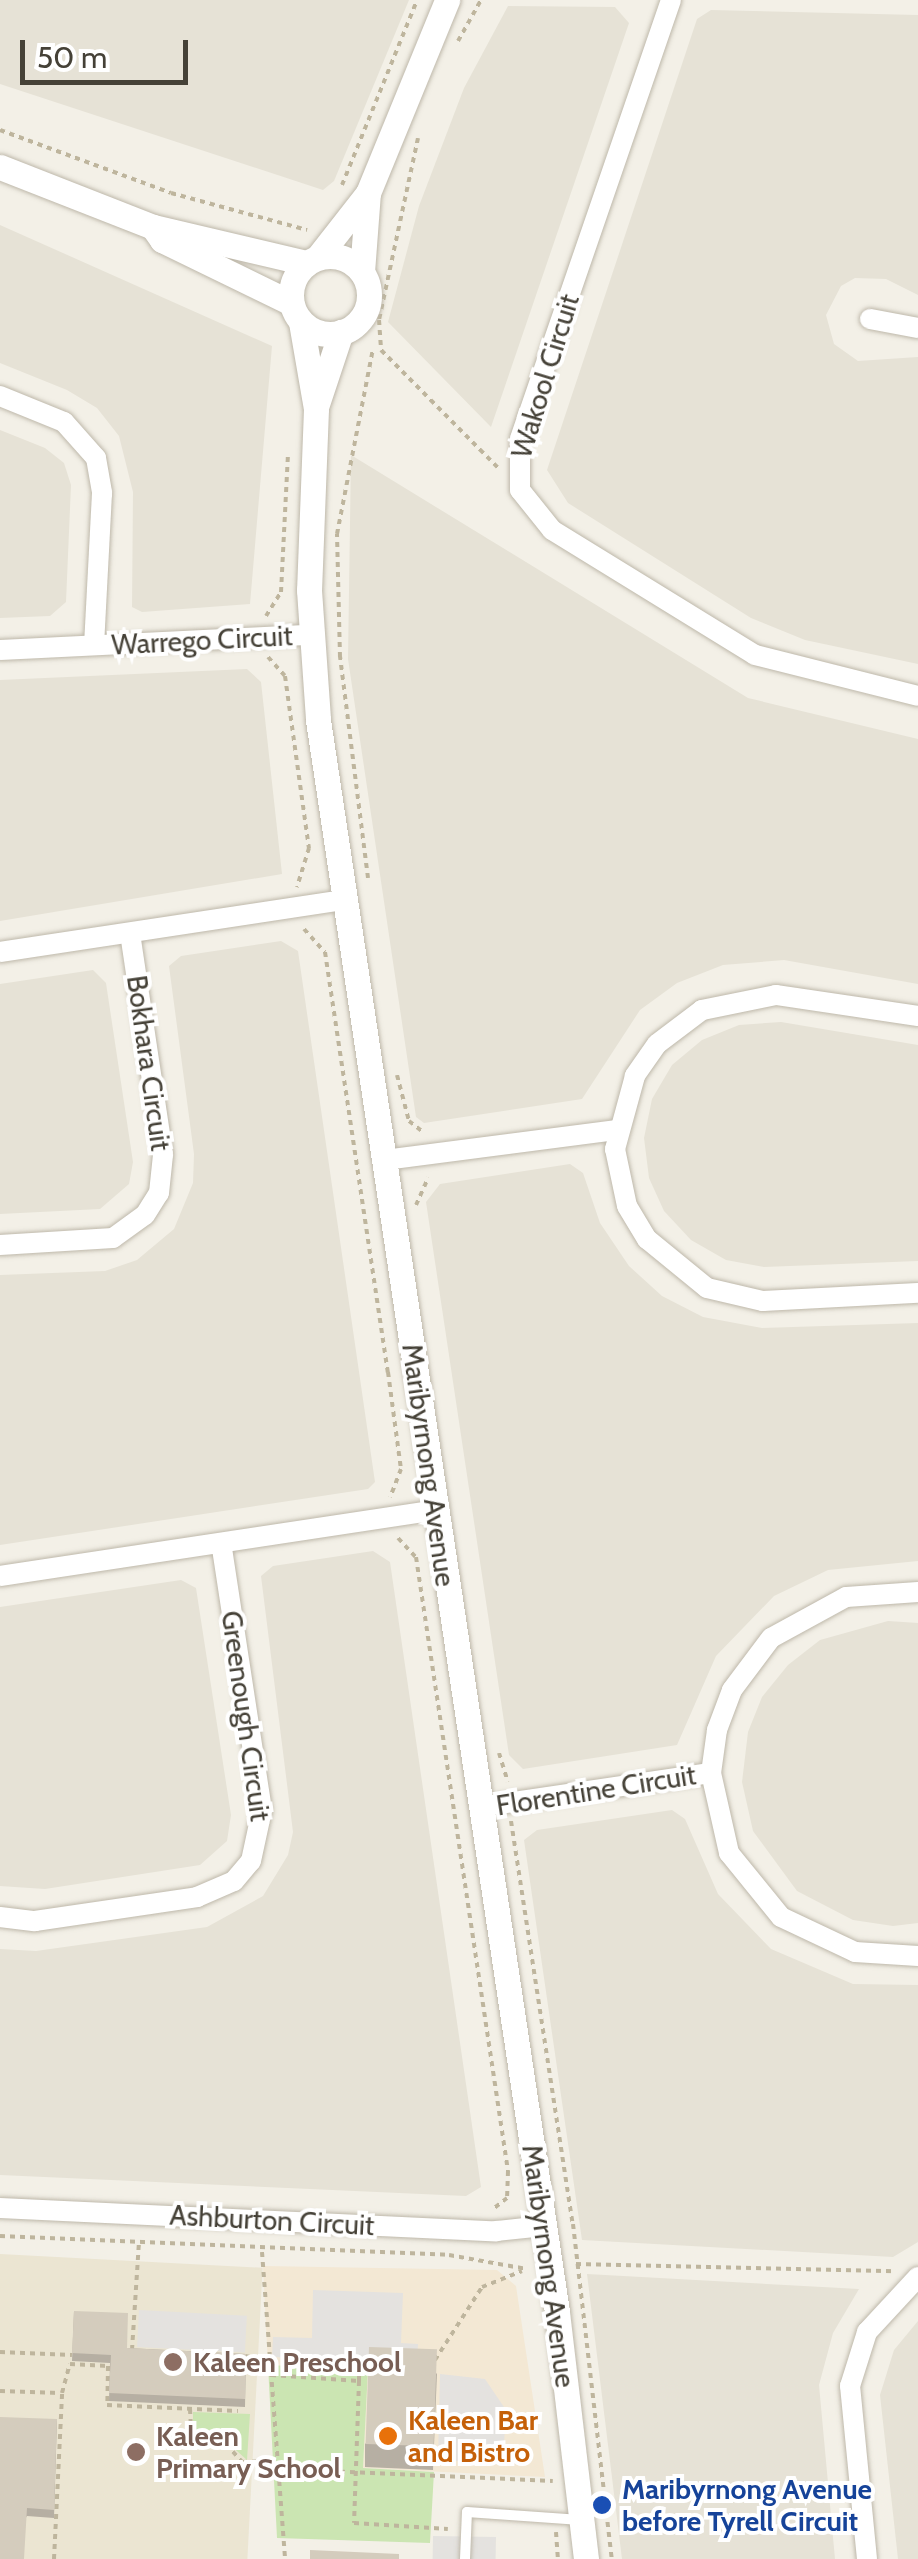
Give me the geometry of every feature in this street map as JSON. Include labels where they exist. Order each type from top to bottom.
[{"type":"street","points":[[296,312],[293,281],[368,193],[447,0]]},
{"type":"street","name":"Wakool Circuit","points":[[671,0],[520,440],[520,490],[552,530],[755,655],[918,696]]},
{"type":"street","points":[[0,167],[153,227],[312,260],[342,258],[362,272]]},
{"type":"street","points":[[153,227],[162,240],[296,312],[320,332],[341,332],[365,312],[369,292],[362,272],[368,193]]},
{"type":"street","name":"Maribyrnong Avenue","points":[[296,312],[316,409],[311,635],[344,900],[544,2226],[537,2266],[575,2454],[586,2559]]},
{"type":"street","points":[[870,319],[918,328]]},
{"type":"street","name":"Maribyrnong Avenue","points":[[316,409],[341,332]]},
{"type":"street","name":"Warrego Circuit","points":[[0,396],[64,422],[96,458],[102,493],[94,645]]},
{"type":"street","name":"Warrego Circuit","points":[[0,650],[311,635]]},
{"type":"street","points":[[0,952],[344,900]]},
{"type":"street","name":"Bokhara Circuit","points":[[0,1245],[113,1238],[145,1216],[159,1193],[163,1154],[130,933]]},
{"type":"street","points":[[918,1016],[776,994],[720,1003],[656,1044],[627,1093],[615,1150],[628,1206],[659,1254],[689,1278],[724,1295],[763,1301],[918,1292]]},
{"type":"street","points":[[385,1160],[618,1130]]},
{"type":"street","points":[[0,1576],[436,1510]]},
{"type":"street","name":"Greenough Circuit","points":[[0,1918],[35,1921],[197,1897],[222,1889],[252,1861],[262,1810],[222,1543]]},
{"type":"street","name":"Florentine Circuit","points":[[918,1592],[846,1597],[771,1638],[732,1690],[716,1730],[712,1773],[730,1853],[781,1918],[846,1950],[918,1956]]},
{"type":"street","name":"Florentine Circuit","points":[[480,1808],[712,1773]]},
{"type":"street","name":"Ashburton Circuit","points":[[0,2208],[496,2230],[544,2226]]},
{"type":"street","points":[[866,2559],[850,2386],[867,2332],[909,2274]]},
{"type":"lane","points":[[465,2559],[467,2512],[582,2520]]},
{"type":"path","points":[[338,197],[417,0]]},
{"type":"path","points":[[452,54],[481,0]]},
{"type":"path","points":[[421,128],[379,320],[384,359],[520,490]]},
{"type":"path","points":[[0,130],[171,193],[319,231]]},
{"type":"path","points":[[370,895],[340,657],[337,534],[373,350]]},
{"type":"path","points":[[289,446],[280,592],[265,617],[264,653],[285,676],[309,848],[296,908],[299,922],[324,952],[401,1469],[386,1502],[394,1533],[416,1557],[508,2171],[507,2198],[482,2212]]},
{"type":"path","points":[[396,1069],[404,1108],[428,1136],[433,1169],[418,1191],[416,1208]]},
{"type":"path","points":[[496,1736],[510,1803],[578,2264],[612,2559]]},
{"type":"path","points":[[2,2238],[139,2241],[261,2251],[449,2255],[537,2266],[909,2274]]},
{"type":"path","points":[[139,2241],[132,2352],[151,2352]]},
{"type":"path","points":[[261,2251],[285,2559]]},
{"type":"path","points":[[430,2365],[482,2287],[537,2266]]},
{"type":"path","points":[[0,2352],[72,2355],[62,2392],[54,2559]]},
{"type":"path","points":[[227,2355],[270,2361]]},
{"type":"path","points":[[70,2364],[108,2366],[107,2404],[238,2411]]},
{"type":"path","points":[[377,2364],[359,2364],[354,2523],[466,2530]]},
{"type":"path","points":[[271,2376],[359,2381]]},
{"type":"path","points":[[0,2391],[62,2392]]},
{"type":"path","points":[[190,2409],[191,2431],[226,2444],[242,2462],[275,2461]]},
{"type":"path","points":[[575,2454],[602,2451]]},
{"type":"path","points":[[280,2469],[554,2482],[552,2470]]},
{"type":"shaded area","points":[[0,0],[409,0],[334,181],[323,190],[0,84]]},
{"type":"shaded area","points":[[508,6],[615,7],[629,23],[491,427],[388,322],[419,206],[464,88]]},
{"type":"shaded area","points":[[711,10],[918,15],[918,295],[886,279],[855,278],[841,286],[826,315],[834,344],[858,361],[918,357],[918,664],[805,640],[751,618],[568,503],[547,470],[697,19]]},
{"type":"shaded area","points":[[0,225],[272,346],[250,604],[142,612],[132,607],[133,492],[119,436],[97,408],[67,390],[0,363]]},
{"type":"shaded area","points":[[0,430],[45,448],[64,463],[71,485],[66,602],[50,616],[0,618]]},
{"type":"shaded area","points":[[351,455],[748,698],[918,739],[918,984],[784,960],[723,965],[677,983],[640,1010],[582,1099],[424,1123],[416,1117],[348,659]]},
{"type":"shaded area","points":[[247,669],[261,682],[282,874],[0,921],[0,680]]},
{"type":"shaded area","points":[[281,941],[298,951],[375,1482],[368,1489],[0,1545],[0,1275],[105,1271],[137,1260],[174,1229],[193,1183],[194,1154],[169,966],[181,956]]},
{"type":"shaded area","points":[[93,970],[106,983],[133,1162],[129,1184],[100,1209],[0,1214],[0,984]]},
{"type":"shaded area","points":[[781,1022],[918,1045],[918,1261],[764,1267],[726,1260],[691,1240],[664,1211],[649,1178],[644,1138],[652,1099],[672,1065],[702,1040],[739,1025]]},
{"type":"shaded area","points":[[570,1164],[583,1173],[600,1223],[629,1266],[662,1296],[703,1317],[762,1328],[918,1323],[918,1561],[828,1570],[774,1596],[716,1656],[677,1745],[523,1769],[509,1755],[426,1202],[440,1184]]},
{"type":"shaded area","points":[[373,1551],[390,1562],[481,2187],[466,2196],[0,2175],[0,1949],[36,1951],[207,1927],[263,1896],[288,1855],[293,1832],[261,1576],[273,1566]]},
{"type":"shaded area","points":[[181,1580],[196,1588],[231,1815],[227,1841],[200,1865],[45,1889],[0,1886],[0,1607]]},
{"type":"shaded area","points":[[888,1621],[918,1623],[918,1923],[893,1926],[853,1920],[797,1891],[753,1831],[742,1782],[748,1732],[762,1697],[788,1665],[820,1640]]},
{"type":"shaded area","points":[[672,1810],[685,1819],[718,1894],[771,1949],[853,1984],[918,1985],[918,2242],[893,2257],[582,2240],[524,1840],[537,1830]]},
{"type":"shaded area","name":"Kaleen Primary School","points":[[0,2254],[263,2268],[247,2559],[0,2559]]},
{"type":"shaded area","points":[[263,2266],[497,2270],[516,2286],[545,2477],[363,2468],[368,2369],[268,2365]]},
{"type":"shaded area","points":[[587,2274],[859,2289],[833,2333],[819,2385],[835,2559],[622,2559]]},
{"type":"shaded area","points":[[313,2290],[403,2293],[401,2343],[418,2344],[417,2362],[272,2357],[273,2337],[312,2338]]},
{"type":"shaded area","points":[[139,2310],[247,2316],[245,2353],[137,2347]]},
{"type":"shaded area","points":[[918,2321],[918,2559],[898,2559],[880,2395],[894,2350]]},
{"type":"shaded area","points":[[440,2374],[485,2379],[506,2410],[504,2444],[494,2455],[479,2462],[438,2460]]},
{"type":"shaded area","points":[[433,2536],[496,2537],[496,2559],[433,2559]]},
{"type":"green space","points":[[268,2365],[368,2369],[363,2468],[434,2472],[430,2543],[277,2538]]},
{"type":"green space","points":[[193,2412],[250,2414],[247,2460],[228,2443],[193,2429]]},
{"type":"building","name":"Kaleen Preschool","points":[[74,2311],[128,2313],[127,2348],[246,2354],[245,2399],[109,2393],[111,2355],[72,2353]]},
{"type":"building","points":[[369,2347],[437,2349],[434,2446],[366,2444]]},
{"type":"building","points":[[0,2417],[57,2419],[54,2510],[27,2508],[24,2559],[0,2559]]},
{"type":"building","points":[[310,2550],[399,2554],[399,2559],[310,2559]]},
{"type":"place","name":"Kaleen Preschool","points":[[173,2362]]},
{"type":"place","name":"Kaleen Bar and Bistro","points":[[388,2436]]},
{"type":"place","name":"Kaleen Primary School","points":[[136,2452]]},
{"type":"place","name":"Maribyrnong Avenue before Tyrell Circuit","points":[[602,2505]]}]
